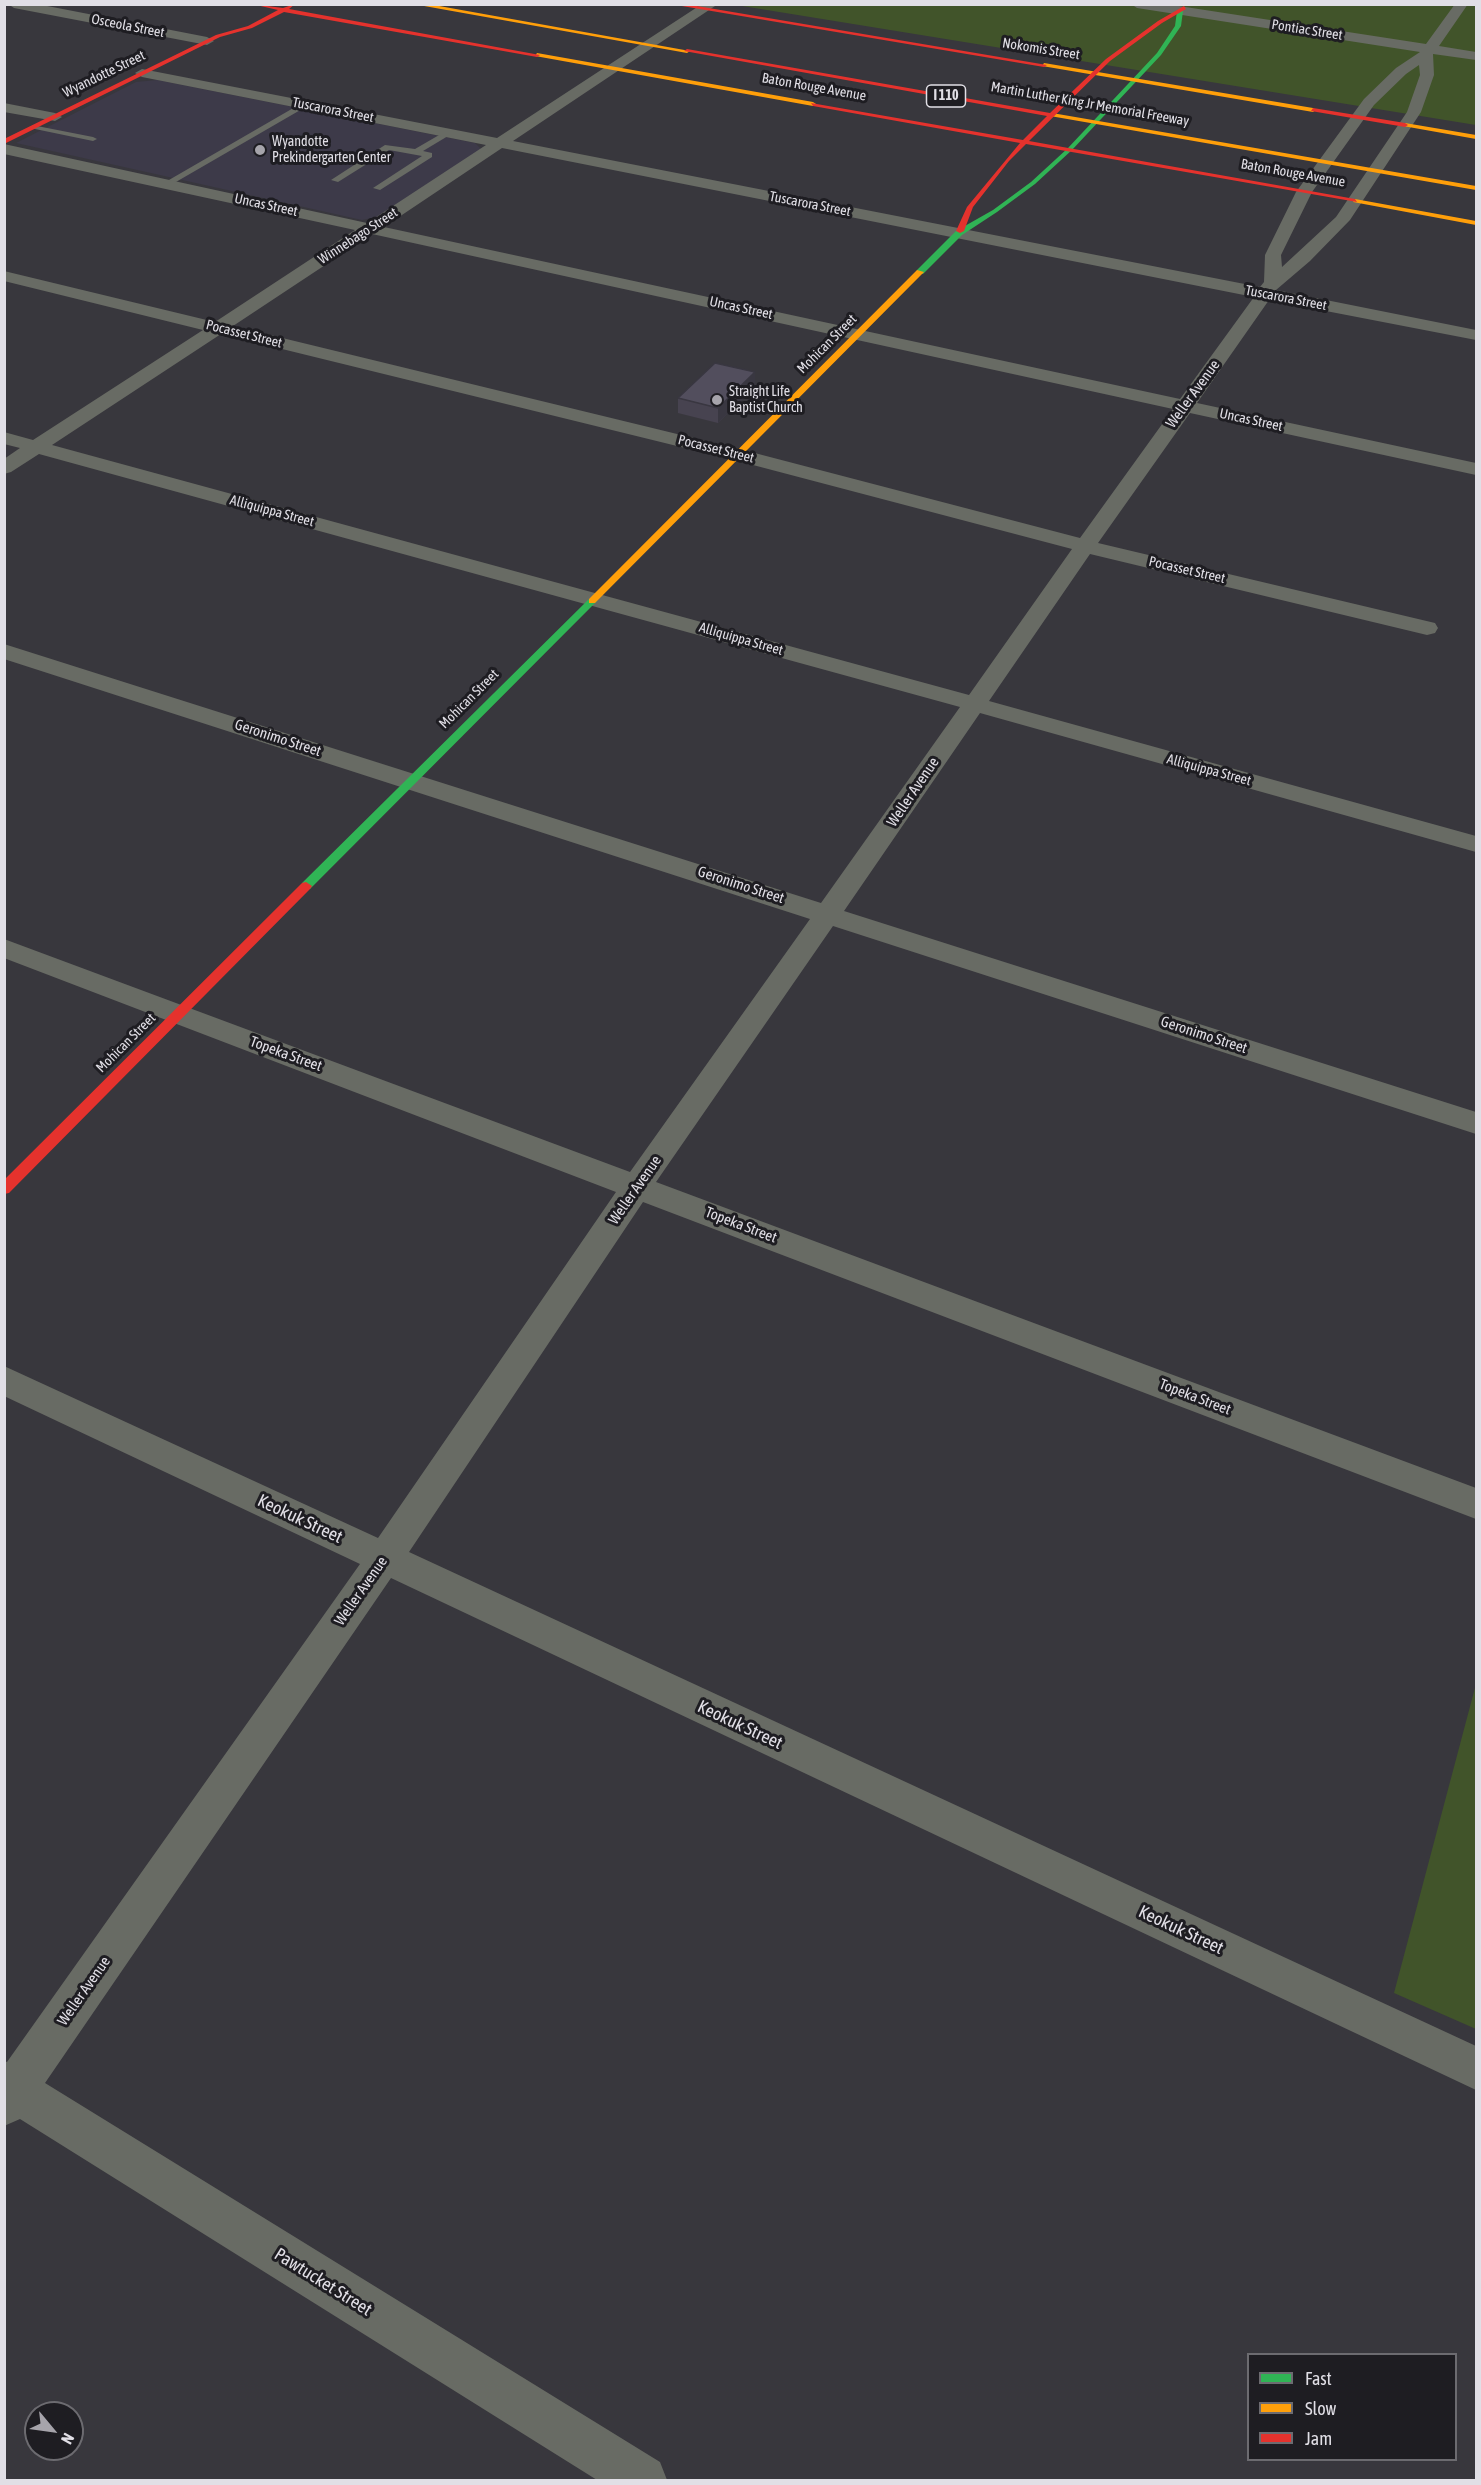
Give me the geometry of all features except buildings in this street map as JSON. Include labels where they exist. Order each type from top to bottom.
[{"type":"main road","name":"Martin Luther King Jr Memorial Freeway","points":[[415,4],[1476,188]]},
{"type":"main road","name":"Nokomis Street","points":[[672,4],[708,7],[1093,74],[1476,137]]},
{"type":"main road","name":"Wyandotte Street","points":[[4,142],[213,38],[234,24],[274,6]]},
{"type":"main road","name":"Baton Rouge Avenue","points":[[274,6],[1476,223]]},
{"type":"main road","name":"Mohican Street","points":[[959,233],[970,207],[1007,160],[1093,74],[1160,22],[1184,8]]},
{"type":"main road","name":"Mohican Street","points":[[4,1190],[959,233],[995,211],[1033,183],[1071,149],[1160,54],[1178,26],[1184,8]]},
{"type":"main road","points":[[646,26],[688,34]]},
{"type":"main road","name":"Martin Luther King Jr Memorial Freeway","points":[[1048,94],[1132,109]]},
{"type":"main road","points":[[1318,140],[1353,146]]},
{"type":"main road","points":[[1376,150],[1399,154]]},
{"type":"street","name":"Osceola Street","points":[[14,4],[213,38]]},
{"type":"street","name":"Pontiac Street","points":[[1137,4],[1184,8],[1428,51],[1476,56]]},
{"type":"street","points":[[1269,288],[1273,255],[1304,192],[1357,117],[1401,70],[1428,51],[1462,4]]},
{"type":"street","name":"Winnebago Street","points":[[4,468],[708,7]]},
{"type":"street","name":"Weller Avenue","points":[[8,2092],[384,1559],[638,1186],[830,914],[973,704],[1185,405],[1269,288],[1342,220],[1414,112],[1427,75],[1428,51]]},
{"type":"street","name":"Tuscarora Street","points":[[142,74],[959,233],[1269,288],[1476,335]]},
{"type":"street","points":[[4,107],[55,117]]},
{"type":"street","name":"Uncas Street","points":[[4,149],[860,333],[1476,469]]},
{"type":"street","name":"Pocasset Street","points":[[4,276],[740,455],[1085,546],[1427,628]]},
{"type":"street","name":"Alliquippa Street","points":[[4,438],[594,598],[1476,844]]},
{"type":"street","name":"Geronimo Street","points":[[4,651],[1476,1123]]},
{"type":"street","name":"Topeka Street","points":[[4,948],[1476,1504]]},
{"type":"street","name":"Keokuk Street","points":[[4,1380],[1476,2068]]},
{"type":"street","name":"Pawtucket Street","points":[[8,2092],[642,2481]]},
{"type":"lane","points":[[166,184],[305,105]]},
{"type":"lane","points":[[35,127],[93,139]]},
{"type":"lane","points":[[416,152],[449,133]]},
{"type":"lane","points":[[334,180],[388,147],[429,155],[377,188]]},
{"type":"shaded area","name":"Wyandotte Prekindergarten Center","points":[[157,80],[475,143],[481,149],[377,217],[362,220],[16,143],[136,82]]},
{"type":"green space","points":[[736,5],[1476,5],[1476,125]]},
{"type":"green space","points":[[1476,1684],[1476,2029],[1394,1993]]},
{"type":"traffic: fast","points":[[920,272],[959,233],[995,211],[1033,183],[1070,149],[1159,54],[1178,26],[1180,11]]},
{"type":"traffic: fast","points":[[306,886],[592,601]]},
{"type":"traffic: slow","points":[[415,4],[687,51]]},
{"type":"traffic: slow","points":[[537,55],[813,104]]},
{"type":"traffic: slow","points":[[1044,65],[1313,110]]},
{"type":"traffic: slow","points":[[1052,115],[1476,188]]},
{"type":"traffic: slow","points":[[1405,125],[1476,137]]},
{"type":"traffic: slow","points":[[1355,201],[1476,223]]},
{"type":"traffic: slow","points":[[592,601],[920,272]]},
{"type":"traffic: jam","points":[[254,4],[268,7]]},
{"type":"traffic: jam","points":[[672,4],[1044,65]]},
{"type":"traffic: jam","points":[[4,142],[218,36],[250,27],[293,5]]},
{"type":"traffic: jam","points":[[268,7],[537,55]]},
{"type":"traffic: jam","points":[[960,231],[970,207],[1007,160],[1035,131],[1108,60],[1160,22],[1184,8]]},
{"type":"traffic: jam","points":[[687,51],[1052,115]]},
{"type":"traffic: jam","points":[[813,104],[1355,201]]},
{"type":"traffic: jam","points":[[1313,110],[1405,125]]},
{"type":"traffic: jam","points":[[4,1189],[306,886]]},
{"type":"place","name":"Wyandotte Prekindergarten Center","points":[[260,150]]},
{"type":"place","name":"Straight Life Baptist Church","points":[[717,400]]}]
